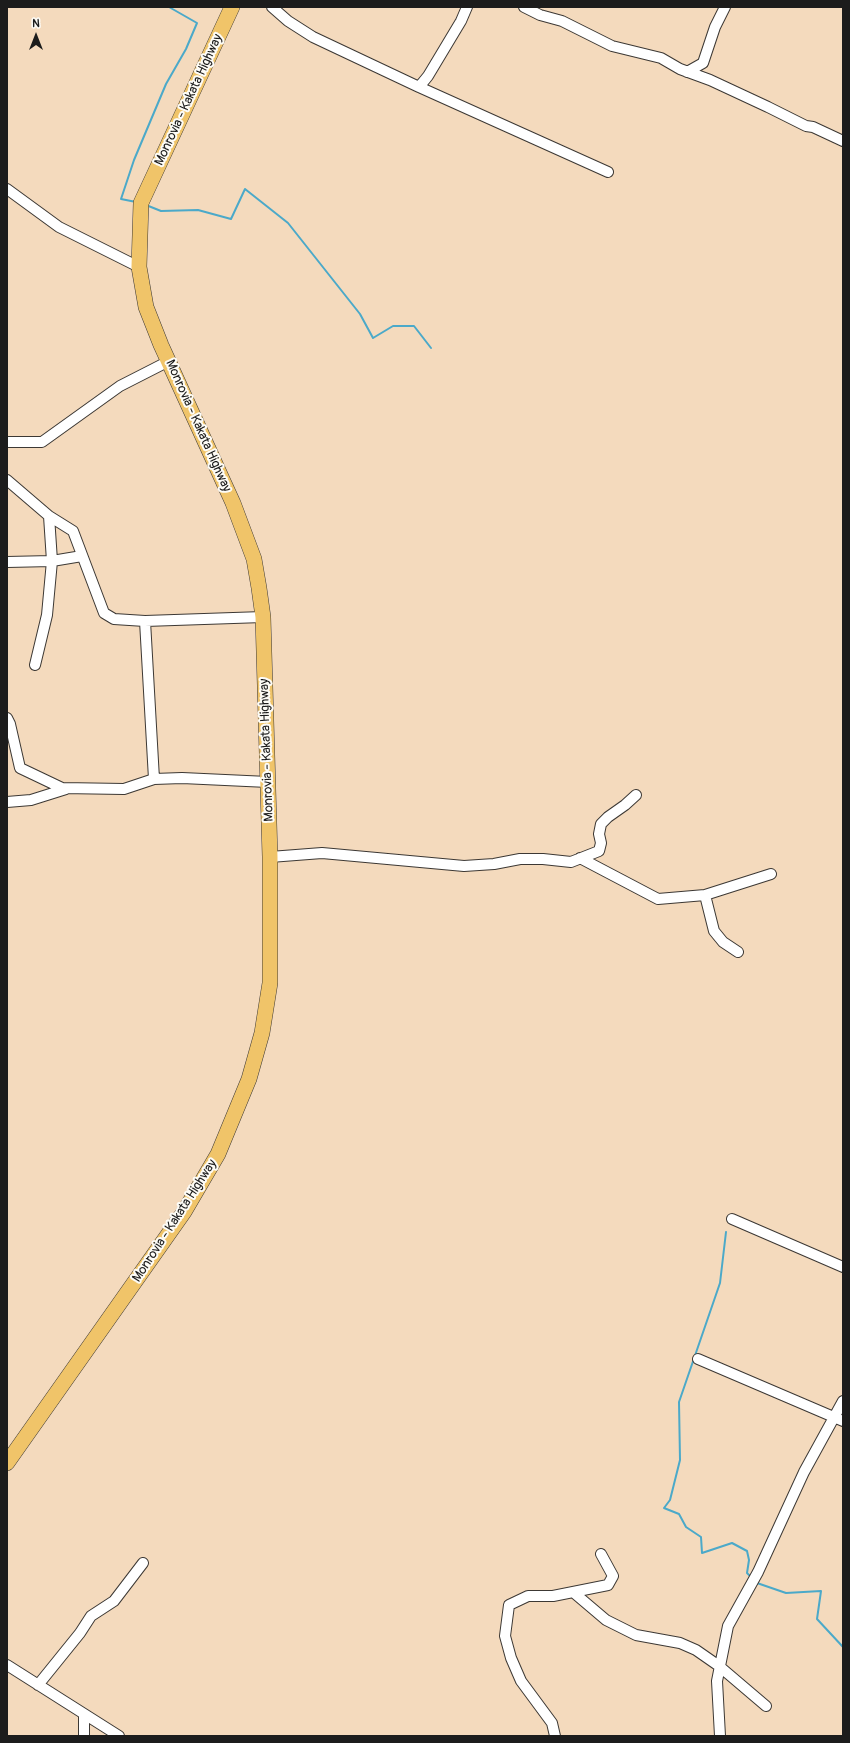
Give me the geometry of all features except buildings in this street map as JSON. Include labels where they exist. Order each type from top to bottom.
[{"type":"highway","name":"Monrovia - Kakata Highway","points":[[7,1463],[180,1218],[218,1154],[249,1079],[262,1033],[270,983],[270,857],[263,616],[254,559],[233,504],[146,307],[139,267],[141,203],[232,7]]},
{"type":"street","points":[[272,7],[288,21],[313,37],[419,87],[608,172]]},
{"type":"street","points":[[419,87],[428,76],[461,21],[467,7]]},
{"type":"street","points":[[524,7],[540,15],[562,21],[612,46],[660,58],[687,72],[710,80],[806,126],[813,127],[843,141]]},
{"type":"street","points":[[687,72],[694,70],[703,64],[715,27],[725,7]]},
{"type":"street","points":[[7,189],[59,227],[139,267]]},
{"type":"street","points":[[7,442],[42,442],[120,386],[169,361]]},
{"type":"street","points":[[7,480],[49,516],[73,531],[104,613],[114,619],[145,621],[263,616]]},
{"type":"street","points":[[35,665],[47,615],[52,562],[49,516]]},
{"type":"street","points":[[7,562],[52,562],[82,556]]},
{"type":"street","points":[[145,621],[154,779]]},
{"type":"street","points":[[7,718],[10,724],[20,768],[62,788],[124,789],[154,779],[182,778],[268,782]]},
{"type":"street","points":[[7,802],[31,800],[66,789]]},
{"type":"street","points":[[270,857],[322,853],[464,866],[494,864],[520,859],[543,859],[571,862],[599,852],[601,843],[599,834],[601,824],[636,795]]},
{"type":"street","points":[[580,858],[658,899],[704,896],[771,874]]},
{"type":"street","points":[[704,896],[714,931],[723,942],[738,952]]},
{"type":"street","points":[[732,1219],[843,1266]]},
{"type":"street","points":[[698,1359],[838,1419]]},
{"type":"street","points":[[720,1736],[720,1723],[716,1698],[719,1666],[728,1626],[758,1572],[804,1472],[838,1419],[843,1401]]},
{"type":"street","points":[[555,1736],[552,1723],[521,1681],[511,1658],[505,1636],[509,1605],[528,1596],[553,1596],[608,1585],[613,1576],[601,1554]]},
{"type":"street","points":[[38,1685],[80,1633],[91,1616],[114,1601],[143,1563]]},
{"type":"street","points":[[573,1592],[612,1623],[636,1635],[680,1643],[690,1648],[719,1666],[766,1706]]},
{"type":"street","points":[[7,1665],[120,1736]]},
{"type":"street","points":[[84,1714],[84,1736]]},
{"type":"waterway","points":[[136,202],[121,199],[134,160],[166,84],[186,49],[197,23],[169,7]]},
{"type":"waterway","points":[[146,205],[161,211],[198,210],[231,219],[245,189],[288,223],[360,314],[373,338],[393,326],[414,326],[431,348]]},
{"type":"waterway","points":[[726,1232],[720,1283],[679,1402],[680,1460],[670,1500],[664,1508],[679,1514],[686,1527],[701,1537],[702,1553],[732,1543],[747,1551],[749,1560],[747,1573],[751,1577]]},
{"type":"waterway","points":[[757,1583],[786,1593],[821,1591],[817,1619],[843,1647]]}]
